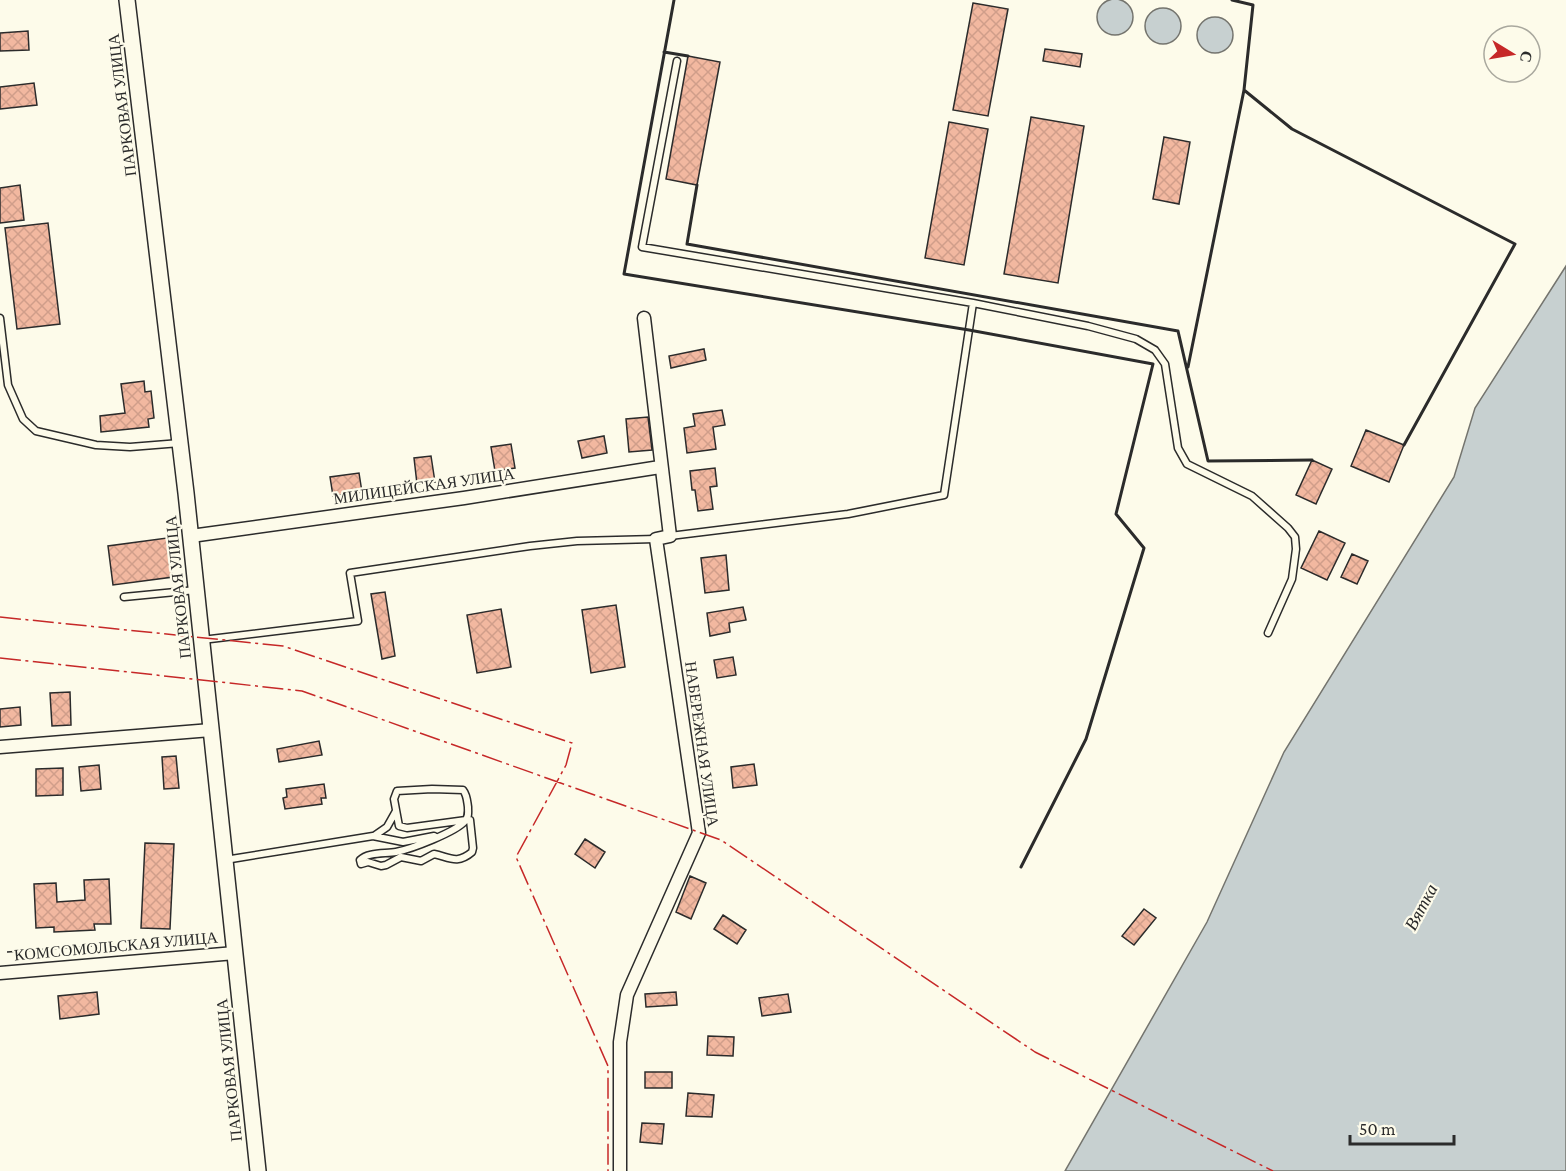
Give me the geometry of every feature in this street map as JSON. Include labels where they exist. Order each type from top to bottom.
[{"type":"street","name":"ПАРКОВАЯ УЛИЦА","points":[[127,0],[191,536],[258,1171]]},
{"type":"street","points":[[644,318],[670,536],[656,539]]},
{"type":"street","name":"МИЛИЦЕЙСКАЯ УЛИЦА","points":[[191,536],[464,498],[660,467]]},
{"type":"street","name":"НАБЕРЕЖНАЯ УЛИЦА","points":[[620,1171],[620,1042],[627,994],[699,834],[656,539]]},
{"type":"street","points":[[0,747],[211,729]]},
{"type":"street","name":"КОМСОМОЛЬСКАЯ УЛИЦА","points":[[0,973],[234,953]]},
{"type":"lane","points":[[676,61],[642,247],[973,303],[1088,326],[1136,339],[1155,350],[1165,364],[1178,448],[1187,464],[1252,496],[1295,537],[1296,549],[1292,579],[1268,633]]},
{"type":"lane","points":[[670,536],[848,514],[944,495],[973,303]]},
{"type":"lane","points":[[0,318],[8,385],[22,419],[36,431],[96,445],[130,447],[180,443]]},
{"type":"lane","points":[[202,640],[358,621],[350,573],[542,544],[656,539]]},
{"type":"lane","points":[[124,597],[197,590]]},
{"type":"lane","points":[[399,826],[407,828],[467,820],[474,822],[472,852],[466,857],[449,860],[434,854],[421,861],[401,857],[381,866],[368,862],[361,864],[360,860],[364,856],[409,849],[457,828],[467,820],[465,792],[456,788],[397,791],[394,795],[396,811],[399,826],[403,842]]},
{"type":"lane","points":[[373,836],[387,827],[396,811]]},
{"type":"lane","points":[[224,860],[373,836],[403,842],[440,835]]},
{"type":"water","points":[[1115,-1],[1128,4],[1133,17],[1128,30],[1115,35],[1102,30],[1097,17],[1102,4]]},
{"type":"water","points":[[1163,8],[1176,13],[1181,26],[1176,39],[1163,44],[1150,39],[1145,26],[1150,13]]},
{"type":"water","points":[[1215,17],[1228,22],[1233,35],[1228,48],[1215,53],[1202,48],[1197,35],[1202,22]]},
{"type":"water","name":"Вятка","points":[[1566,266],[1566,1171],[1065,1171],[1207,922],[1284,752],[1454,477],[1475,408]]},
{"type":"building","points":[[973,3],[1008,9],[988,116],[953,110]]},
{"type":"building","points":[[28,31],[29,50],[0,51],[0,33]]},
{"type":"building","points":[[1045,49],[1082,54],[1080,67],[1043,61]]},
{"type":"building","points":[[688,56],[720,62],[697,185],[666,179]]},
{"type":"building","points":[[34,83],[37,105],[0,109],[0,87]]},
{"type":"building","points":[[1031,117],[1084,126],[1058,283],[1004,274]]},
{"type":"building","points":[[949,122],[988,129],[964,265],[925,258]]},
{"type":"building","points":[[1164,137],[1190,142],[1179,204],[1153,199]]},
{"type":"building","points":[[20,185],[24,220],[0,223],[0,188]]},
{"type":"building","points":[[48,223],[60,324],[17,329],[5,228]]},
{"type":"building","points":[[704,349],[706,360],[671,368],[669,356]]},
{"type":"building","points":[[144,381],[145,392],[151,391],[154,418],[148,419],[149,427],[101,432],[100,416],[125,413],[121,384]]},
{"type":"building","points":[[722,410],[725,425],[713,427],[716,449],[687,453],[684,428],[695,426],[693,414]]},
{"type":"building","points":[[648,417],[652,450],[629,452],[626,419]]},
{"type":"building","points":[[1366,430],[1404,445],[1389,482],[1351,466]]},
{"type":"building","points":[[604,436],[607,453],[582,458],[578,441]]},
{"type":"building","points":[[511,444],[515,468],[495,471],[491,447]]},
{"type":"building","points":[[431,456],[435,482],[417,484],[414,458]]},
{"type":"building","points":[[1312,460],[1332,469],[1316,504],[1296,495]]},
{"type":"building","points":[[715,468],[717,486],[710,487],[713,509],[698,511],[690,471]]},
{"type":"building","points":[[359,473],[362,492],[333,496],[330,477]]},
{"type":"building","points":[[1319,531],[1345,543],[1327,580],[1301,568]]},
{"type":"building","points":[[167,538],[173,577],[113,585],[108,546]]},
{"type":"building","points":[[1352,554],[1368,561],[1357,584],[1341,577]]},
{"type":"building","points":[[726,555],[729,590],[705,593],[701,558]]},
{"type":"building","points":[[385,592],[395,656],[382,659],[371,594]]},
{"type":"building","points":[[616,605],[625,667],[591,673],[582,610]]},
{"type":"building","points":[[743,607],[746,620],[729,623],[730,632],[710,636],[707,613]]},
{"type":"building","points":[[501,609],[511,667],[477,673],[467,615]]},
{"type":"building","points":[[733,657],[736,675],[717,678],[714,660]]},
{"type":"building","points":[[70,692],[71,725],[52,726],[50,693]]},
{"type":"building","points":[[20,707],[21,725],[0,727],[0,709]]},
{"type":"building","points":[[319,741],[322,755],[279,762],[277,749]]},
{"type":"building","points":[[176,756],[179,788],[164,789],[162,757]]},
{"type":"building","points":[[754,764],[757,785],[733,788],[731,767]]},
{"type":"building","points":[[99,765],[101,789],[81,791],[79,767]]},
{"type":"building","points":[[63,768],[63,795],[36,796],[36,769]]},
{"type":"building","points":[[324,784],[326,798],[321,798],[322,804],[285,809],[283,798],[287,797],[286,789]]},
{"type":"building","points":[[585,839],[605,852],[595,868],[575,854]]},
{"type":"building","points":[[145,843],[174,844],[170,929],[141,928]]},
{"type":"building","points":[[690,876],[706,883],[691,919],[676,912]]},
{"type":"building","points":[[109,879],[111,924],[94,924],[95,930],[54,932],[54,927],[36,928],[34,884],[56,883],[57,902],[85,900],[84,880]]},
{"type":"building","points":[[1144,909],[1156,918],[1134,945],[1122,936]]},
{"type":"building","points":[[723,915],[746,930],[737,944],[714,929]]},
{"type":"building","points":[[97,992],[99,1014],[60,1019],[58,996]]},
{"type":"building","points":[[676,992],[677,1005],[646,1007],[645,994]]},
{"type":"building","points":[[788,994],[791,1012],[762,1016],[759,998]]},
{"type":"building","points":[[708,1036],[734,1037],[733,1056],[707,1055]]},
{"type":"building","points":[[645,1072],[672,1072],[672,1088],[645,1088]]},
{"type":"building","points":[[688,1093],[714,1095],[712,1117],[686,1116]]},
{"type":"building","points":[[642,1123],[664,1124],[662,1144],[640,1142]]},
{"type":"fence","points":[[7,952],[118,944]]},
{"type":"wall","points":[[674,0],[624,274],[969,330],[1153,364],[1116,514],[1144,548],[1086,739],[1021,867]]},
{"type":"wall","points":[[1232,0],[1253,5],[1244,90],[1292,129],[1515,244],[1404,445]]},
{"type":"wall","points":[[664,52],[688,56]]},
{"type":"wall","points":[[1188,367],[1244,90]]},
{"type":"wall","points":[[697,185],[687,244],[1178,331],[1208,461],[1312,460]]},
{"type":"power","points":[[0,617],[283,646],[572,743],[566,765],[516,857],[608,1066],[608,1171]]},
{"type":"power","points":[[0,658],[302,691],[721,840],[1035,1052],[1273,1171]]}]
